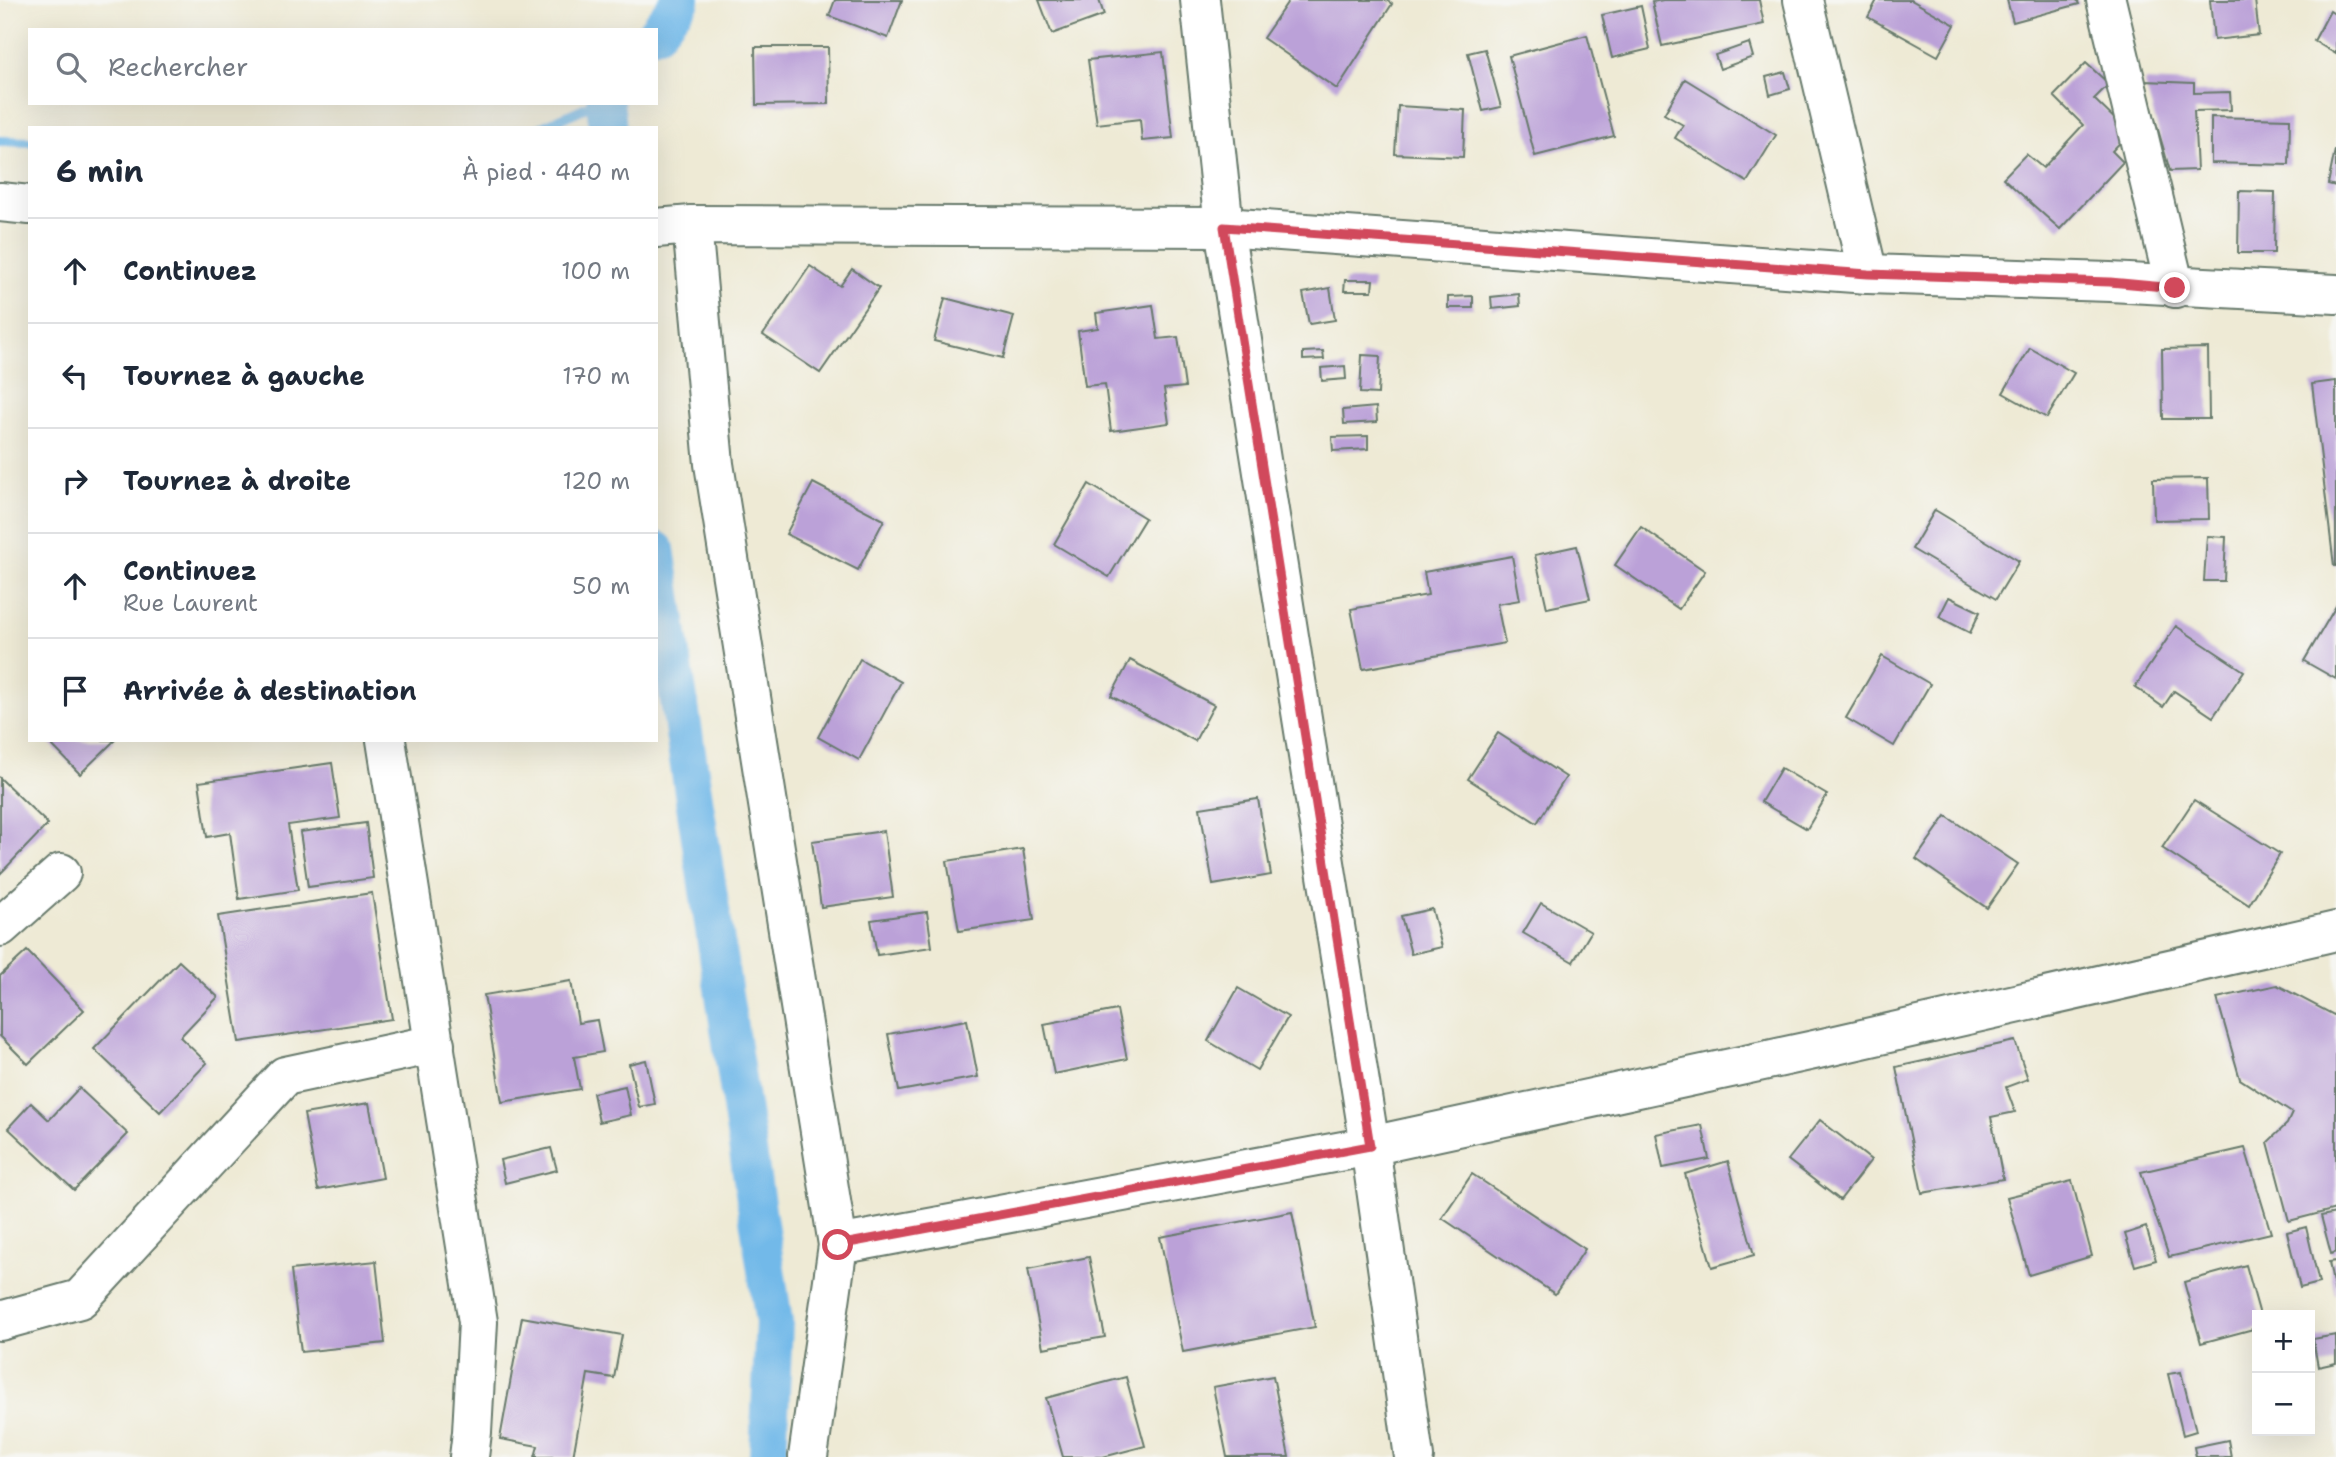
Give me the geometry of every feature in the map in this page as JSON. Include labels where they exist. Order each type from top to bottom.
[{"type":"street","points":[[1200,0],[1224,227],[1370,1146],[1415,1457]]},
{"type":"street","points":[[1803,0],[1868,274]]},
{"type":"street","points":[[2106,0],[2175,288]]},
{"type":"street","points":[[0,202],[28,205]]},
{"type":"street","points":[[808,1457],[838,1245],[714,464],[669,227],[1224,227],[1868,274],[2110,282],[2175,288],[2336,294]]},
{"type":"street","points":[[386,742],[478,1322],[469,1457]]},
{"type":"street","points":[[0,928],[61,873]]},
{"type":"street","points":[[838,1245],[1370,1146],[1814,1050],[2336,931]]},
{"type":"street","points":[[0,1321],[80,1299],[285,1076],[435,1044]]},
{"type":"building","points":[[835,0],[902,0],[888,38],[829,16]]},
{"type":"building","points":[[1039,0],[1099,0],[1104,15],[1052,34]]},
{"type":"building","points":[[1289,0],[1386,0],[1392,4],[1337,89],[1263,38]]},
{"type":"building","points":[[1759,0],[1764,24],[1662,46],[1652,2]]},
{"type":"building","points":[[1877,0],[1911,0],[1955,25],[1938,56],[1868,17]]},
{"type":"building","points":[[2007,0],[2077,0],[2079,4],[2013,22]]},
{"type":"building","points":[[2210,0],[2255,0],[2259,35],[2214,40]]},
{"type":"building","points":[[1641,6],[1650,49],[1612,58],[1602,15]]},
{"type":"building","points":[[2330,11],[2336,15],[2336,54],[2314,41]]},
{"type":"building","points":[[1587,35],[1614,136],[1535,156],[1509,56]]},
{"type":"building","points":[[1749,43],[1753,57],[1720,69],[1715,55]]},
{"type":"building","points":[[755,47],[828,47],[829,104],[756,105]]},
{"type":"building","points":[[1485,49],[1501,107],[1483,111],[1468,53]]},
{"type":"building","points":[[1163,52],[1173,138],[1142,141],[1140,119],[1097,124],[1088,60]]},
{"type":"building","points":[[2086,63],[2109,84],[2094,99],[2129,133],[2112,151],[2123,162],[2060,229],[2003,178],[2026,154],[2043,168],[2083,125],[2054,96]]},
{"type":"building","points":[[1785,72],[1790,89],[1770,95],[1766,77]]},
{"type":"building","points":[[1685,79],[1776,135],[1747,182],[1675,138],[1683,125],[1664,114]]},
{"type":"building","points":[[2144,81],[2194,83],[2194,93],[2230,92],[2231,110],[2194,111],[2197,170],[2170,171]]},
{"type":"building","points":[[1398,106],[1465,110],[1463,157],[1395,154]]},
{"type":"building","points":[[2211,117],[2290,119],[2289,165],[2211,163]]},
{"type":"building","points":[[2336,150],[2336,186],[2328,184]]},
{"type":"building","points":[[2239,191],[2275,192],[2274,253],[2238,253]]},
{"type":"building","points":[[810,266],[840,286],[852,269],[879,288],[820,373],[763,335]]},
{"type":"building","points":[[1345,280],[1373,280],[1372,291],[1344,291]]},
{"type":"building","points":[[1330,288],[1335,320],[1309,324],[1303,293]]},
{"type":"building","points":[[1519,294],[1520,306],[1492,309],[1491,297]]},
{"type":"building","points":[[1473,296],[1473,308],[1448,308],[1448,297]]},
{"type":"building","points":[[945,298],[1014,316],[1003,358],[934,341]]},
{"type":"building","points":[[1153,305],[1158,339],[1178,337],[1185,387],[1164,389],[1169,423],[1111,431],[1105,384],[1085,386],[1078,331],[1098,328],[1096,313]]},
{"type":"building","points":[[2030,348],[2074,373],[2047,418],[2003,393]]},
{"type":"building","points":[[2208,348],[2209,419],[2163,419],[2162,349]]},
{"type":"building","points":[[1323,351],[1324,359],[1303,360],[1303,352]]},
{"type":"building","points":[[1362,355],[1380,356],[1378,394],[1360,393]]},
{"type":"building","points":[[1345,366],[1346,379],[1322,381],[1321,368]]},
{"type":"building","points":[[2336,381],[2336,566],[2334,566],[2312,384]]},
{"type":"building","points":[[1376,407],[1377,422],[1344,424],[1343,410]]},
{"type":"building","points":[[1368,436],[1368,449],[1333,451],[1332,437]]},
{"type":"building","points":[[2208,478],[2209,519],[2154,520],[2153,479]]},
{"type":"building","points":[[813,483],[884,520],[858,570],[786,534]]},
{"type":"building","points":[[1089,484],[1145,518],[1109,577],[1054,544]]},
{"type":"building","points":[[1935,510],[2019,561],[1996,599],[1912,549]]},
{"type":"building","points":[[1641,527],[1705,571],[1679,609],[1615,565]]},
{"type":"building","points":[[2207,536],[2226,537],[2224,581],[2204,581]]},
{"type":"building","points":[[1577,546],[1590,599],[1547,608],[1535,555]]},
{"type":"building","points":[[1512,556],[1520,600],[1497,604],[1505,643],[1363,669],[1351,609],[1428,595],[1424,572]]},
{"type":"building","points":[[1949,597],[1980,612],[1970,633],[1939,617]]},
{"type":"building","points":[[2336,606],[2336,679],[2304,661]]},
{"type":"building","points":[[2176,626],[2244,671],[2213,717],[2174,691],[2163,707],[2135,687]]},
{"type":"building","points":[[1882,656],[1930,684],[1894,746],[1846,718]]},
{"type":"building","points":[[860,659],[901,682],[859,760],[818,737]]},
{"type":"building","points":[[1130,660],[1214,705],[1195,741],[1111,696]]},
{"type":"building","points":[[1498,733],[1566,777],[1537,823],[1468,779]]},
{"type":"building","points":[[49,742],[113,742],[80,774]]},
{"type":"building","points":[[332,763],[340,818],[288,825],[298,890],[239,899],[230,833],[207,837],[199,782]]},
{"type":"building","points":[[1781,768],[1827,795],[1807,829],[1761,802]]},
{"type":"building","points":[[0,778],[48,824],[0,874]]},
{"type":"building","points":[[1258,799],[1271,875],[1213,885],[1200,808]]},
{"type":"building","points":[[2194,800],[2280,854],[2249,905],[2162,848]]},
{"type":"building","points":[[1946,816],[2018,864],[1987,908],[1916,859]]},
{"type":"building","points":[[366,823],[373,878],[308,887],[300,832]]},
{"type":"building","points":[[884,831],[893,897],[821,907],[812,841]]},
{"type":"building","points":[[1023,849],[1034,920],[959,931],[947,861]]},
{"type":"building","points":[[372,893],[392,1019],[239,1042],[218,916]]},
{"type":"building","points":[[1541,903],[1591,932],[1573,962],[1523,933]]},
{"type":"building","points":[[1432,909],[1442,947],[1411,954],[1401,916]]},
{"type":"building","points":[[927,912],[932,947],[877,955],[871,920]]},
{"type":"building","points":[[27,951],[84,1010],[28,1064],[0,1036],[0,976]]},
{"type":"building","points":[[179,961],[218,997],[180,1037],[207,1063],[160,1112],[94,1049]]},
{"type":"building","points":[[571,981],[578,1023],[597,1020],[603,1052],[574,1057],[580,1089],[502,1102],[484,995]]},
{"type":"building","points":[[2277,985],[2336,1016],[2336,1209],[2289,1221],[2268,1142],[2287,1124],[2292,1113],[2240,1079],[2217,998]]},
{"type":"building","points":[[1238,988],[1288,1017],[1257,1070],[1208,1041]]},
{"type":"building","points":[[1117,1010],[1127,1059],[1054,1074],[1044,1024]]},
{"type":"building","points":[[967,1020],[978,1077],[899,1091],[888,1034]]},
{"type":"building","points":[[2015,1041],[2028,1079],[2006,1087],[2015,1112],[1991,1117],[2003,1179],[1922,1193],[1896,1067]]},
{"type":"building","points":[[646,1060],[655,1104],[639,1107],[629,1064]]},
{"type":"building","points":[[625,1086],[631,1115],[599,1122],[593,1093]]},
{"type":"building","points":[[79,1088],[128,1134],[74,1190],[8,1128],[31,1103],[49,1120]]},
{"type":"building","points":[[369,1103],[383,1178],[318,1190],[304,1114]]},
{"type":"building","points":[[1820,1120],[1871,1160],[1840,1200],[1788,1160]]},
{"type":"building","points":[[1702,1125],[1709,1159],[1663,1168],[1656,1134]]},
{"type":"building","points":[[551,1148],[557,1170],[505,1183],[500,1160]]},
{"type":"building","points":[[2245,1148],[2271,1233],[2169,1257],[2141,1172]]},
{"type":"building","points":[[1728,1161],[1754,1255],[1712,1267],[1685,1174]]},
{"type":"building","points":[[1472,1174],[1585,1249],[1555,1294],[1442,1218]]},
{"type":"building","points":[[2072,1181],[2092,1256],[2029,1275],[2007,1197]]},
{"type":"building","points":[[1292,1212],[1315,1327],[1183,1352],[1160,1237]]},
{"type":"building","points":[[2336,1213],[2336,1252],[2331,1254],[2321,1216]]},
{"type":"building","points":[[2146,1227],[2156,1260],[2135,1266],[2125,1234]]},
{"type":"building","points":[[2306,1227],[2319,1283],[2300,1288],[2287,1232]]},
{"type":"building","points":[[1089,1257],[1105,1337],[1043,1348],[1028,1269]]},
{"type":"building","points":[[376,1261],[385,1343],[301,1352],[291,1270]]},
{"type":"building","points":[[2336,1261],[2336,1293],[2335,1294],[2329,1262]]},
{"type":"building","points":[[2246,1265],[2259,1310],[2252,1310],[2252,1329],[2201,1343],[2184,1282]]},
{"type":"building","points":[[522,1317],[622,1335],[614,1378],[588,1374],[573,1457],[535,1457],[538,1446],[500,1439]]},
{"type":"building","points":[[2336,1335],[2336,1363],[2318,1367],[2315,1339]]},
{"type":"building","points":[[2181,1372],[2196,1431],[2183,1435],[2168,1374]]},
{"type":"building","points":[[1273,1376],[1289,1457],[1227,1457],[1213,1387]]},
{"type":"building","points":[[1126,1377],[1145,1446],[1103,1457],[1063,1457],[1046,1398]]},
{"type":"building","points":[[2228,1440],[2231,1457],[2196,1457],[2194,1447]]},
{"type":"waterway","points":[[658,29],[681,0]]},
{"type":"waterway","points":[[544,126],[591,105]]},
{"type":"waterway","points":[[605,105],[608,126]]},
{"type":"waterway","points":[[0,141],[28,142]]},
{"type":"waterway","points":[[658,563],[774,1322],[768,1457]]},
{"type":"route","points":[[838,1245],[1370,1146],[1224,227],[1868,274],[2110,282],[2175,288]]}]
